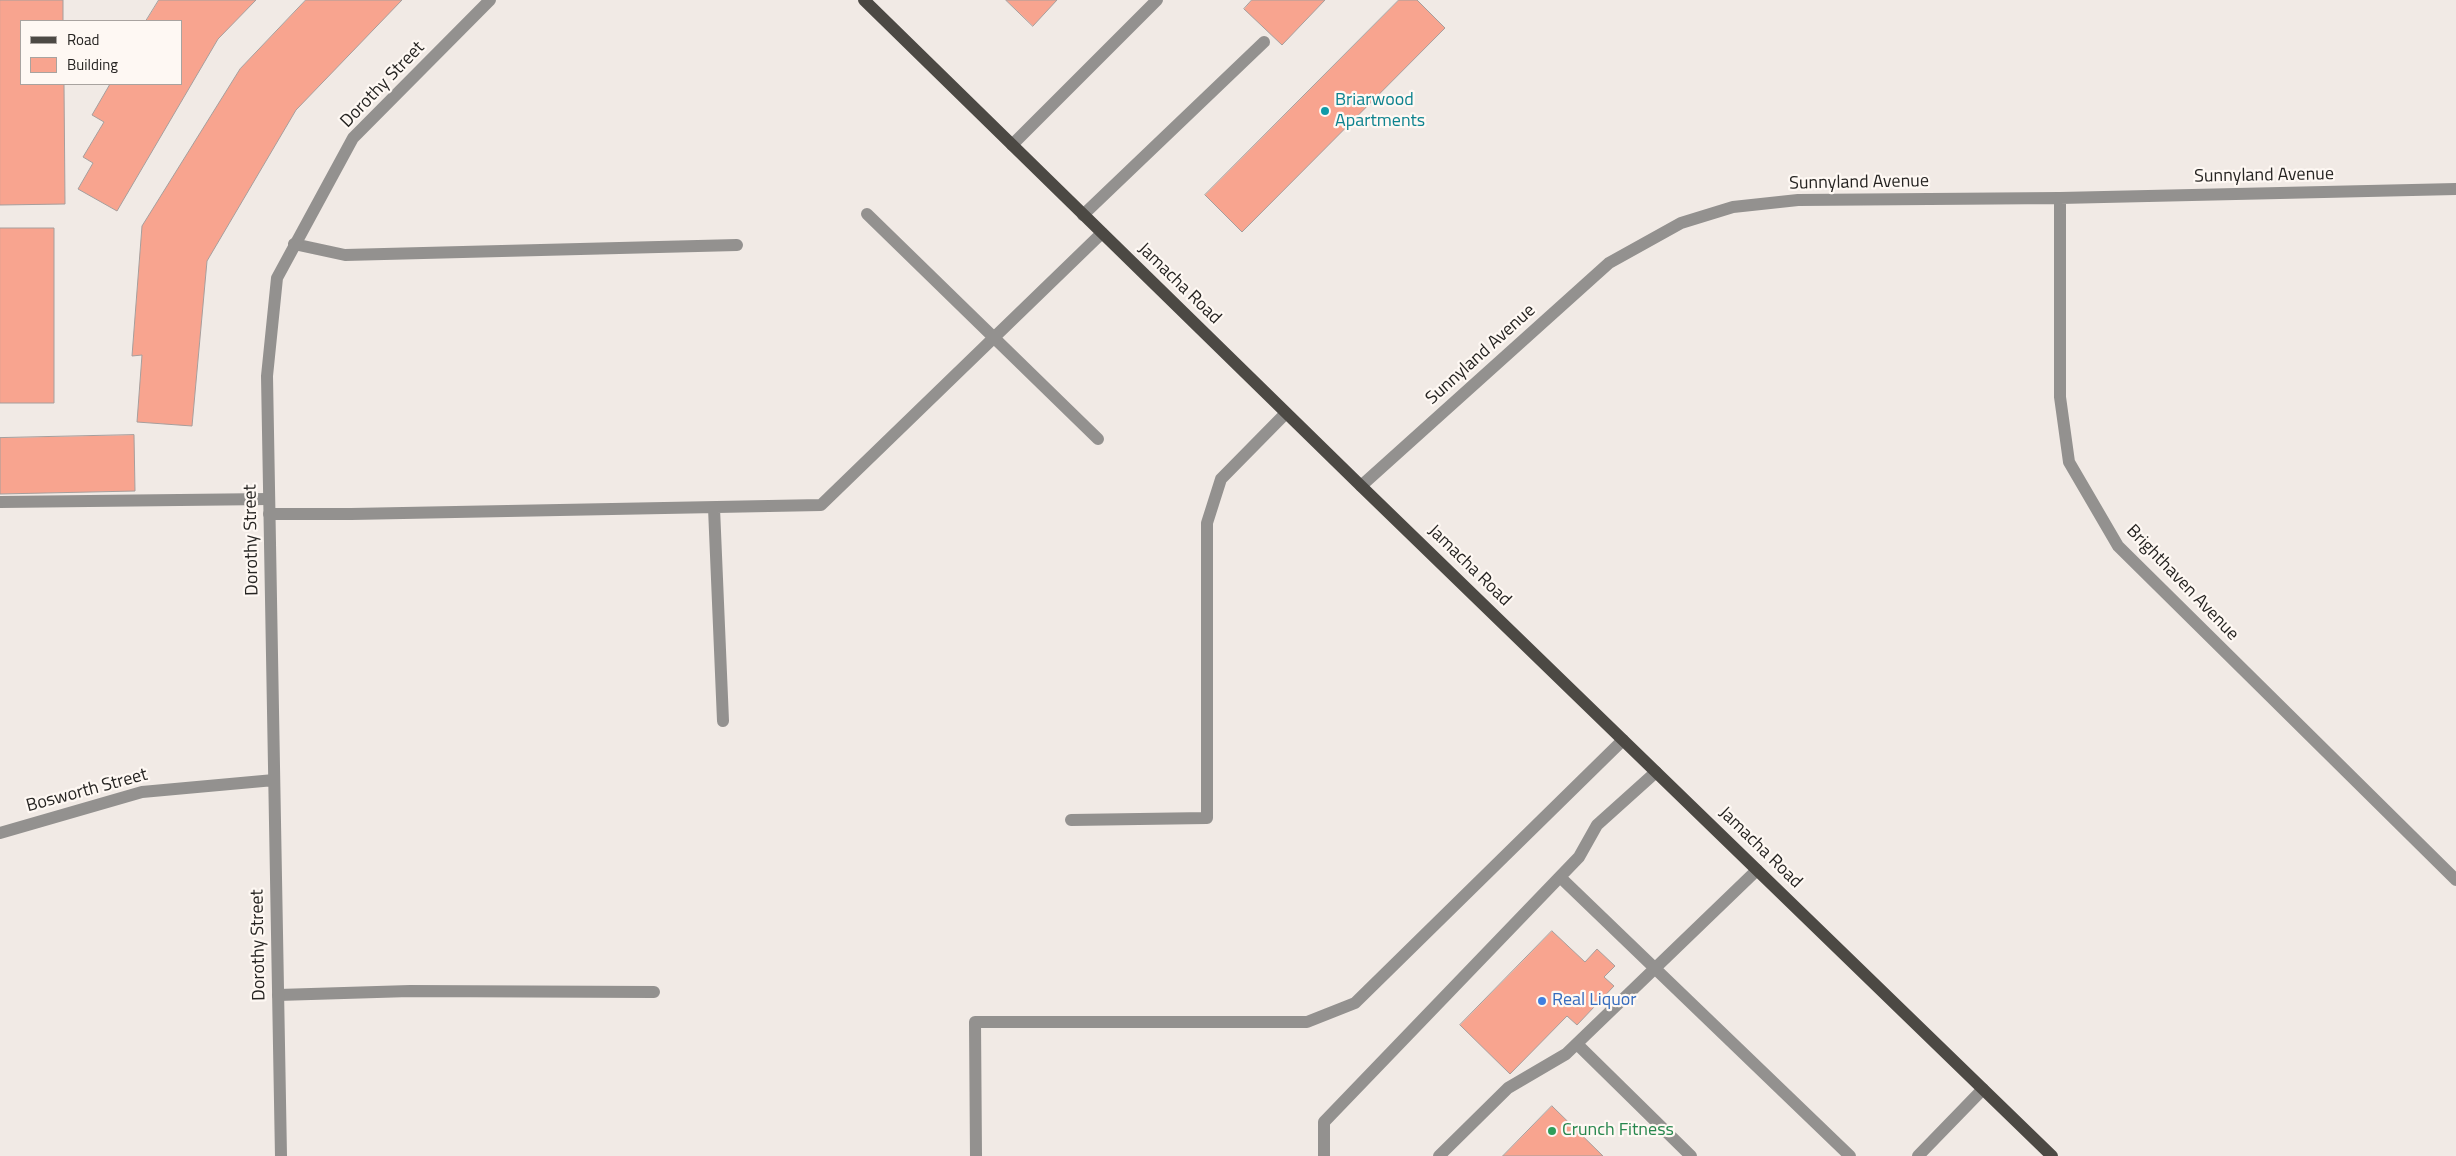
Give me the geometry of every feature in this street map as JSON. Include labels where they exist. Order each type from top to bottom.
[{"type":"main road","name":"Jamacha Road","points":[[864,0],[1102,234],[2052,1156]]},
{"type":"street","name":"Dorothy Street","points":[[281,1156],[267,376],[277,278],[353,138],[490,0]]},
{"type":"street","points":[[1012,145],[1157,0]]},
{"type":"street","points":[[1083,215],[1264,42]]},
{"type":"street","name":"Sunnyland Avenue","points":[[1361,486],[1609,263],[1681,223],[1733,207],[1798,200],[2060,198],[2456,189]]},
{"type":"street","name":"Brighthaven Avenue","points":[[2060,198],[2060,397],[2069,462],[2104,523],[2118,546],[2456,880]]},
{"type":"street","points":[[867,214],[1098,439]]},
{"type":"street","points":[[270,514],[821,505],[1102,234]]},
{"type":"street","points":[[294,244],[345,255],[737,245]]},
{"type":"street","points":[[1072,820],[1207,818],[1207,523],[1221,479],[1286,413]]},
{"type":"street","points":[[0,502],[269,499]]},
{"type":"street","points":[[714,508],[723,720]]},
{"type":"street","points":[[976,1156],[975,1022],[1307,1022],[1355,1003],[1623,740]]},
{"type":"street","points":[[1324,1156],[1324,1122],[1579,857],[1597,824],[1656,772]]},
{"type":"street","name":"Bosworth Street","points":[[0,833],[142,792],[274,780]]},
{"type":"street","points":[[1439,1156],[1508,1088],[1566,1054],[1757,870]]},
{"type":"street","points":[[1560,877],[1850,1156]]},
{"type":"street","points":[[278,995],[410,992],[654,992]]},
{"type":"street","points":[[1577,1044],[1691,1156]]},
{"type":"street","points":[[1918,1156],[1983,1089]]},
{"type":"building","points":[[0,0],[63,0],[63,20],[20,20],[20,85],[64,85],[65,204],[0,205]]},
{"type":"building","points":[[159,0],[256,0],[218,39],[117,211],[78,189],[93,163],[83,157],[104,122],[92,115],[109,85],[182,85],[182,20],[147,20]]},
{"type":"building","points":[[306,0],[402,0],[296,110],[207,261],[192,426],[137,422],[142,355],[132,356],[142,226],[240,69]]},
{"type":"building","points":[[1006,0],[1057,0],[1033,26]]},
{"type":"building","points":[[1252,0],[1325,0],[1282,45],[1244,9]]},
{"type":"building","name":"Briarwood Apartments","points":[[1399,0],[1417,0],[1445,28],[1242,232],[1205,195]]},
{"type":"building","points":[[0,228],[54,228],[54,403],[0,403]]},
{"type":"building","points":[[134,435],[135,491],[0,494],[0,438]]},
{"type":"building","name":"Real Liquor","points":[[1552,931],[1585,962],[1597,949],[1615,966],[1604,977],[1614,986],[1577,1025],[1567,1016],[1510,1074],[1460,1025]]},
{"type":"building","name":"Crunch Fitness","points":[[1552,1106],[1603,1156],[1503,1156]]},
{"type":"place","name":"Briarwood Apartments","points":[[1325,111]]},
{"type":"place","name":"Real Liquor","points":[[1542,1001]]},
{"type":"place","name":"Crunch Fitness","points":[[1552,1131]]}]
